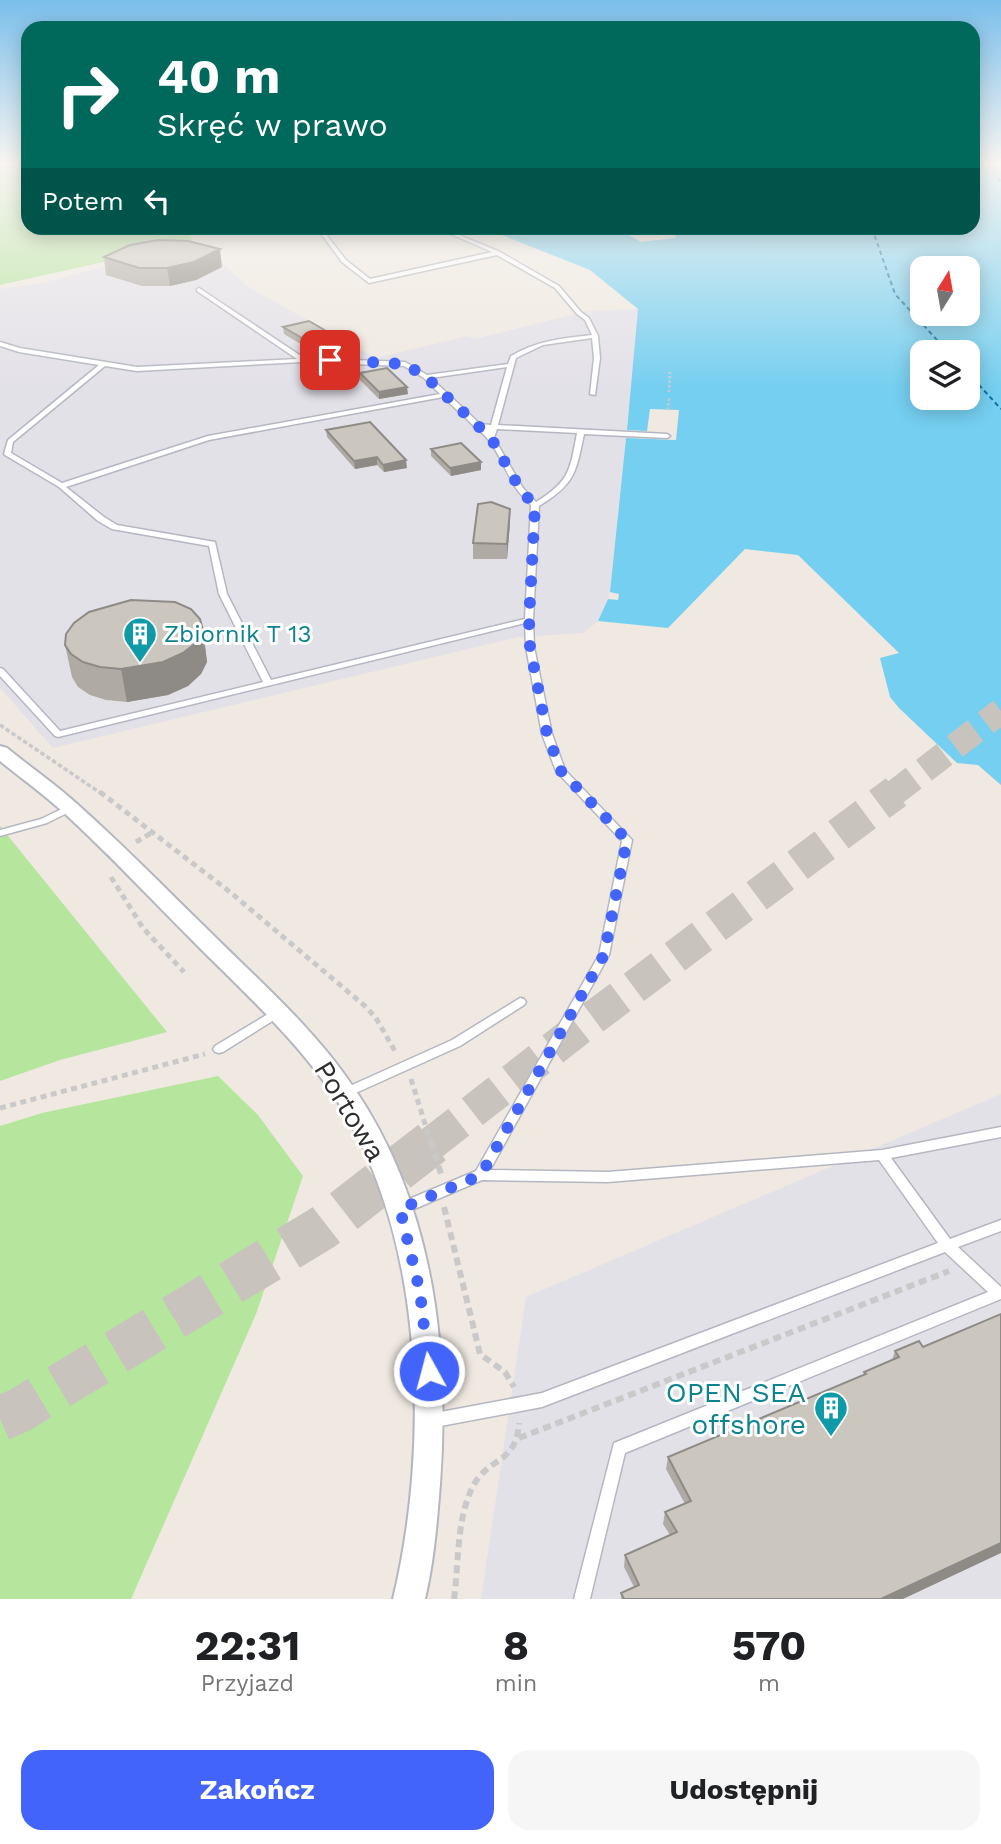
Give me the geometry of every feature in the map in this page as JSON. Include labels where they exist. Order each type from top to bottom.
[{"type":"street","name":"Portowa","points":[[0,752],[70,808],[278,1011],[329,1069],[379,1152],[400,1209],[420,1292],[429,1371],[430,1421],[415,1575],[409,1599]]},
{"type":"lane","points":[[328,240],[344,261],[369,281],[498,253]]},
{"type":"lane","points":[[466,240],[498,253],[557,288],[587,318],[595,336],[597,358],[593,394]]},
{"type":"lane","points":[[199,290],[303,360]]},
{"type":"lane","points":[[491,438],[513,358],[537,346],[564,339],[595,336]]},
{"type":"lane","points":[[2,346],[137,369],[303,360],[405,364],[426,377],[491,438],[520,489],[535,506],[530,647],[547,734],[561,771],[627,840],[604,955],[481,1175]]},
{"type":"lane","points":[[102,365],[35,419],[7,448],[7,454],[61,485],[101,519],[116,527],[212,544],[223,594],[268,683]]},
{"type":"lane","points":[[426,377],[511,365]]},
{"type":"lane","points":[[61,485],[208,438],[443,395]]},
{"type":"lane","points":[[476,426],[667,436]]},
{"type":"lane","points":[[535,506],[561,490],[573,472],[581,432]]},
{"type":"lane","points":[[0,671],[58,734],[529,620]]},
{"type":"lane","points":[[0,833],[44,821],[70,808]]},
{"type":"lane","points":[[345,1093],[456,1043],[520,1002]]},
{"type":"lane","points":[[219,1049],[278,1011]]},
{"type":"lane","points":[[400,1209],[481,1175],[608,1177],[882,1155],[1001,1132]]},
{"type":"lane","points":[[582,1599],[619,1448],[1000,1294],[948,1246],[882,1155]]},
{"type":"lane","points":[[430,1421],[542,1400],[1001,1225]]},
{"type":"path","points":[[669,392],[670,372]]},
{"type":"path","points":[[668,410],[669,398]]},
{"type":"path","points":[[72,779],[79,776]]},
{"type":"path","points":[[0,1108],[219,1049]]},
{"type":"path","points":[[519,1438],[969,1264]]},
{"type":"shaded area","points":[[204,247],[250,288],[376,358],[467,336],[475,339],[588,311],[639,309],[610,592],[598,621],[583,633],[518,637],[53,748],[0,688],[0,289],[47,282],[134,258]]},
{"type":"shaded area","points":[[1001,1094],[1001,1599],[481,1599],[526,1297]]},
{"type":"green space","points":[[0,240],[192,240],[193,242],[0,285]]},
{"type":"green space","points":[[0,826],[167,1032],[60,1060],[0,1081]]},
{"type":"green space","points":[[218,1076],[258,1115],[303,1176],[256,1314],[131,1599],[0,1599],[0,1126],[42,1113]]},
{"type":"water","points":[[513,240],[637,240],[641,242],[661,240],[1001,240],[1001,785],[978,765],[957,763],[899,708],[890,697],[880,658],[899,653],[798,555],[745,549],[668,628],[598,621],[608,599],[618,600],[619,594],[610,592],[626,438],[676,440],[679,410],[650,409],[647,431],[627,430],[638,309],[590,270]]},
{"type":"building","points":[[158,240],[188,241],[220,249],[194,262],[167,268],[139,268],[104,257],[130,245]]},
{"type":"building","points":[[309,321],[340,339],[314,345],[283,327]]},
{"type":"building","points":[[387,368],[407,387],[379,392],[360,373]]},
{"type":"building","points":[[370,422],[406,460],[383,465],[377,457],[354,461],[326,430]]},
{"type":"building","points":[[461,443],[481,462],[450,468],[431,449]]},
{"type":"building","points":[[491,502],[510,509],[507,544],[473,543],[478,504]]},
{"type":"building","points":[[131,600],[175,602],[191,609],[200,619],[203,630],[197,642],[183,653],[163,662],[121,669],[83,662],[71,654],[65,645],[66,634],[74,623],[89,612]]},
{"type":"building","points":[[1001,1314],[1001,1543],[881,1599],[624,1599],[621,1593],[639,1585],[625,1555],[677,1532],[665,1512],[691,1501],[668,1457],[866,1374],[864,1372],[899,1357],[895,1351],[919,1341],[923,1347]]},
{"type":"ferry route","points":[[876,240],[895,294],[937,340]]},
{"type":"ferry route","points":[[980,386],[1001,409]]},
{"type":"tunnel","points":[[893,794],[1001,711]]},
{"type":"tunnel","points":[[432,1143],[590,1020],[896,792]]},
{"type":"tunnel","points":[[0,1419],[20,1410],[322,1228],[434,1141]]},
{"type":"place","name":"Zbiornik T 13","points":[[140,664]]},
{"type":"place","name":"OPEN SEA offshore","points":[[831,1438]]},
{"type":"route","points":[[330,360],[405,364],[426,377],[491,438],[520,489],[535,506],[530,647],[547,734],[561,771],[627,840],[604,955],[481,1175],[400,1209],[420,1292],[429,1371]]}]
